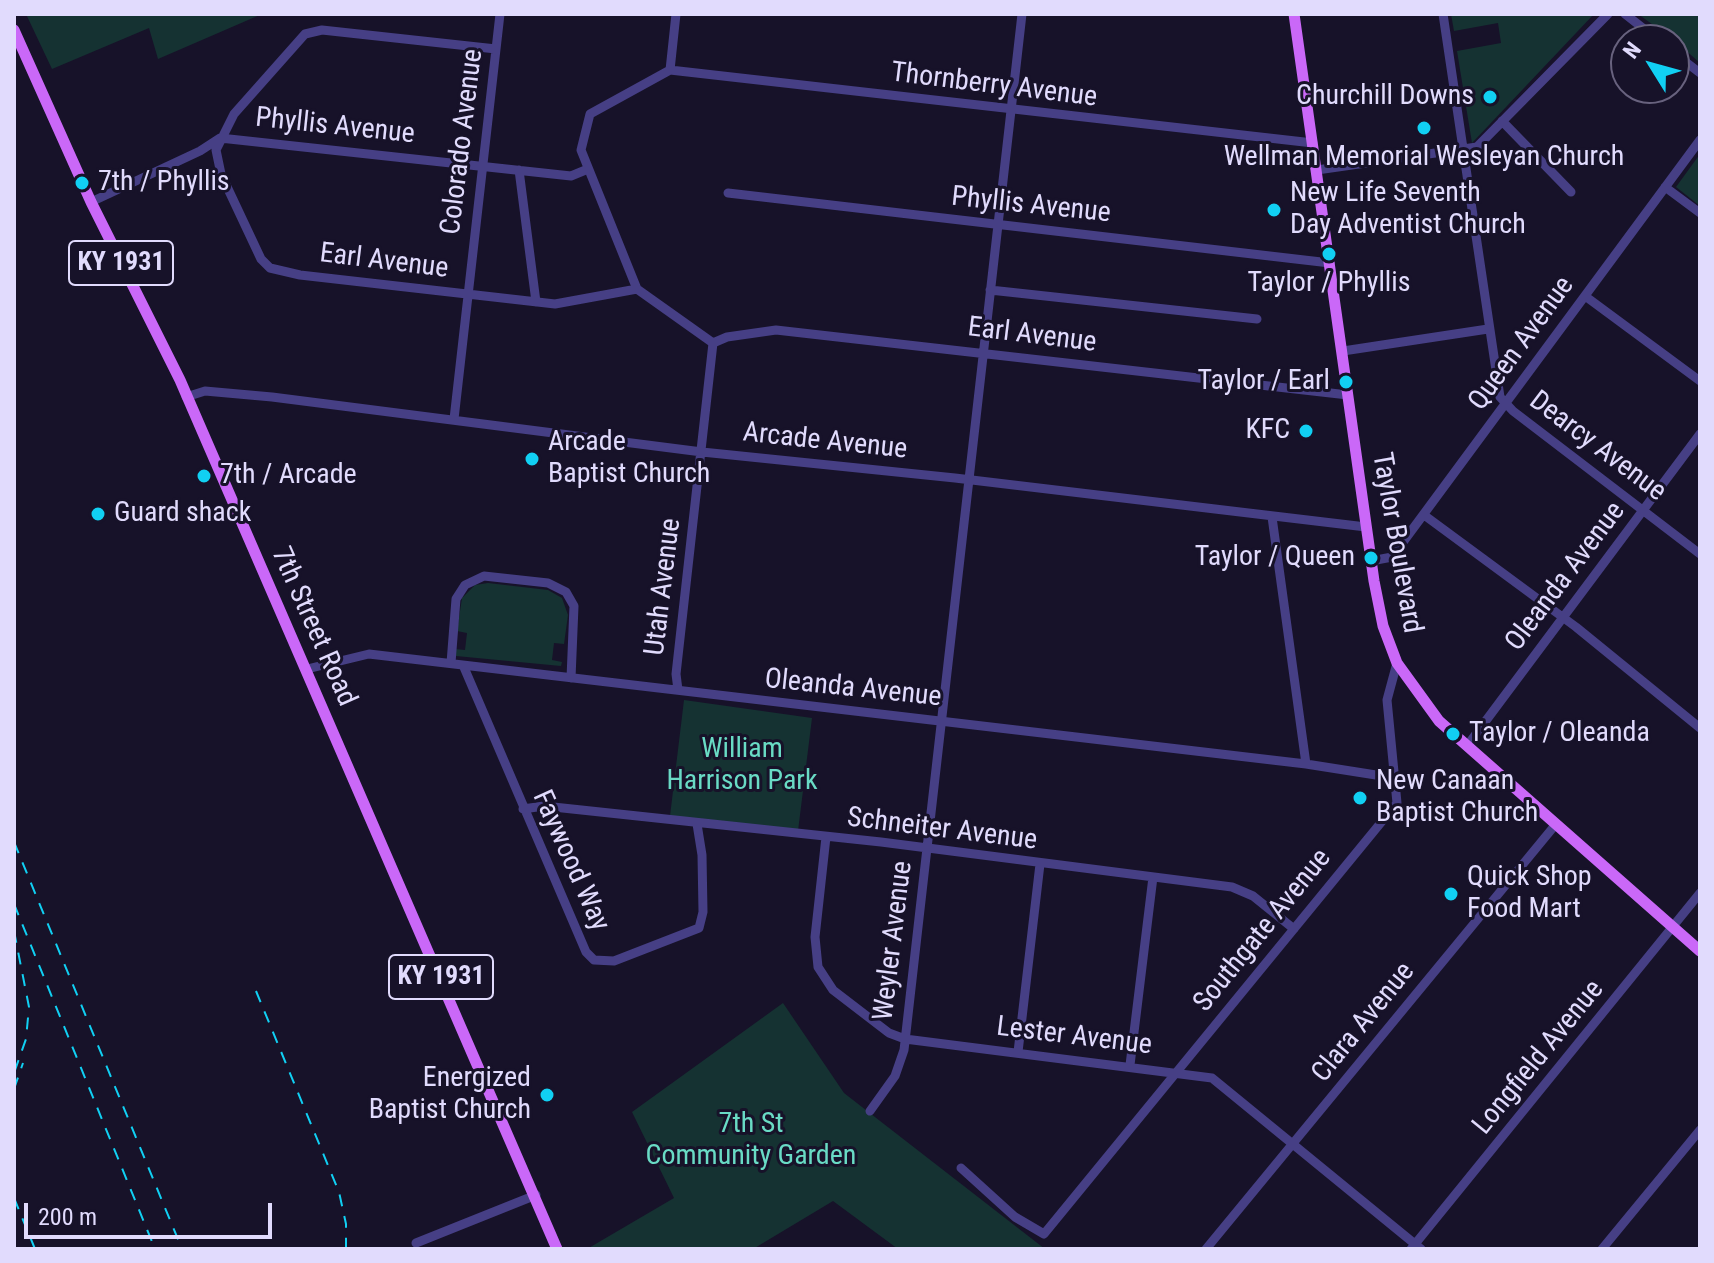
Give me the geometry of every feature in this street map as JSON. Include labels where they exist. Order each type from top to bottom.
[{"type":"main road","name":"Taylor Boulevard","points":[[1294,14],[1371,561],[1383,626],[1397,663],[1432,713],[1700,951]]},
{"type":"main road","name":"7th Street Road","points":[[14,30],[91,202],[186,397],[557,1249]]},
{"type":"street","name":"Colorado Avenue","points":[[454,419],[500,14]]},
{"type":"street","points":[[676,14],[670,70],[587,117],[581,150],[637,289],[713,343]]},
{"type":"street","name":"Weyler Avenue","points":[[870,1111],[895,1076],[905,1039],[1022,14]]},
{"type":"street","points":[[1443,14],[1496,386],[1506,404]]},
{"type":"street","points":[[1317,170],[1477,147],[1608,14]]},
{"type":"street","points":[[220,138],[234,114],[309,32],[322,30],[496,49]]},
{"type":"street","name":"Thornberry Avenue","points":[[670,70],[1313,143]]},
{"type":"street","points":[[1502,121],[1571,192]]},
{"type":"street","name":"Phyllis Avenue","points":[[91,202],[200,151],[220,138],[571,176],[588,169]]},
{"type":"street","name":"Earl Avenue","points":[[220,138],[215,159],[261,259],[270,268],[555,304],[637,289]]},
{"type":"street","name":"Queen Avenue","points":[[1371,561],[1392,557],[1700,140]]},
{"type":"street","points":[[519,170],[536,302]]},
{"type":"street","points":[[1665,187],[1700,213]]},
{"type":"street","name":"Phyllis Avenue","points":[[728,193],[1330,263]]},
{"type":"street","points":[[990,290],[1257,319]]},
{"type":"street","points":[[1585,296],[1700,381]]},
{"type":"street","points":[[1343,351],[1488,329]]},
{"type":"street","name":"Earl Avenue","points":[[713,343],[727,337],[776,330],[1348,395]]},
{"type":"street","name":"Utah Avenue","points":[[678,690],[676,674],[713,343]]},
{"type":"street","name":"Arcade Avenue","points":[[186,397],[205,391],[454,419],[702,452],[1366,527]]},
{"type":"street","name":"Dearcy Avenue","points":[[1506,404],[1700,554]]},
{"type":"street","name":"Oleanda Avenue","points":[[1467,746],[1700,434]]},
{"type":"street","points":[[1424,515],[1563,618],[1700,728]]},
{"type":"street","points":[[1272,517],[1306,764]]},
{"type":"street","points":[[451,663],[456,599],[465,585],[484,576],[548,583],[562,588],[574,606],[571,678]]},
{"type":"street","name":"Oleanda Avenue","points":[[307,669],[369,654],[1306,764],[1395,778]]},
{"type":"street","name":"Southgate Avenue","points":[[961,1168],[1015,1217],[1044,1234],[1397,803],[1387,700],[1397,663]]},
{"type":"street","name":"Faywood Way","points":[[463,665],[586,952],[600,963],[629,956],[699,928],[703,912],[702,855],[697,824]]},
{"type":"street","name":"Schneiter Avenue","points":[[523,809],[544,806],[826,837],[1242,889],[1294,929]]},
{"type":"street","name":"Clara Avenue","points":[[1206,1249],[1556,824]]},
{"type":"street","name":"Lester Avenue","points":[[826,837],[815,937],[818,967],[833,990],[889,1033],[905,1039],[1130,1065],[1212,1078],[1416,1247]]},
{"type":"street","points":[[1018,1052],[1040,864]]},
{"type":"street","points":[[1130,1065],[1153,877]]},
{"type":"street","name":"Longfield Avenue","points":[[1416,1247],[1700,893]]},
{"type":"street","points":[[1602,1249],[1700,1130]]},
{"type":"street","points":[[416,1243],[536,1195]]},
{"type":"green space","points":[[26,14],[262,14],[158,59],[149,28],[52,69]]},
{"type":"green space","name":"Churchill Downs","points":[[1451,14],[1594,14],[1472,143],[1457,51],[1501,43],[1498,23],[1454,31]]},
{"type":"green space","points":[[1638,14],[1700,14],[1700,63],[1690,54],[1690,24],[1652,24]]},
{"type":"green space","points":[[1700,154],[1700,206],[1676,187]]},
{"type":"green space","points":[[488,583],[548,590],[562,598],[568,615],[564,644],[554,643],[552,660],[562,662],[561,666],[456,656],[455,649],[465,650],[467,633],[457,631],[462,598],[475,585]]},
{"type":"green space","name":"William Harrison Park","points":[[684,700],[812,718],[798,831],[670,816]]},
{"type":"green space","name":"7th St Community Garden","points":[[783,1003],[844,1093],[1045,1249],[898,1249],[833,1201],[753,1249],[587,1249],[674,1198],[632,1112]]},
{"type":"railway","points":[[14,842],[182,1249]]},
{"type":"railway","points":[[14,904],[155,1249]]},
{"type":"railway","points":[[14,931],[29,1007],[26,1039],[14,1073]]},
{"type":"railway","points":[[256,991],[339,1192],[346,1224],[346,1249]]},
{"type":"railway","points":[[14,1089],[23,1063]]},
{"type":"railway","points":[[14,1198],[35,1249]]},
{"type":"place","name":"Churchill Downs","points":[[1490,97]]},
{"type":"place","name":"Wellman Memorial Wesleyan Church","points":[[1424,128]]},
{"type":"place","name":"7th / Phyllis","points":[[82,183]]},
{"type":"place","name":"New Life Seventh Day Adventist Church","points":[[1274,210]]},
{"type":"place","name":"Taylor / Phyllis","points":[[1329,254]]},
{"type":"place","name":"Taylor / Earl","points":[[1346,382]]},
{"type":"place","name":"KFC","points":[[1306,431]]},
{"type":"place","name":"Arcade Baptist Church","points":[[532,459]]},
{"type":"place","name":"7th / Arcade","points":[[204,476]]},
{"type":"place","name":"Guard shack","points":[[98,514]]},
{"type":"place","name":"Taylor / Queen","points":[[1371,558]]},
{"type":"place","name":"Taylor / Oleanda","points":[[1453,734]]},
{"type":"place","name":"New Canaan Baptist Church","points":[[1360,798]]},
{"type":"place","name":"Quick Shop Food Mart","points":[[1451,894]]},
{"type":"place","name":"Energized Baptist Church","points":[[547,1095]]}]
